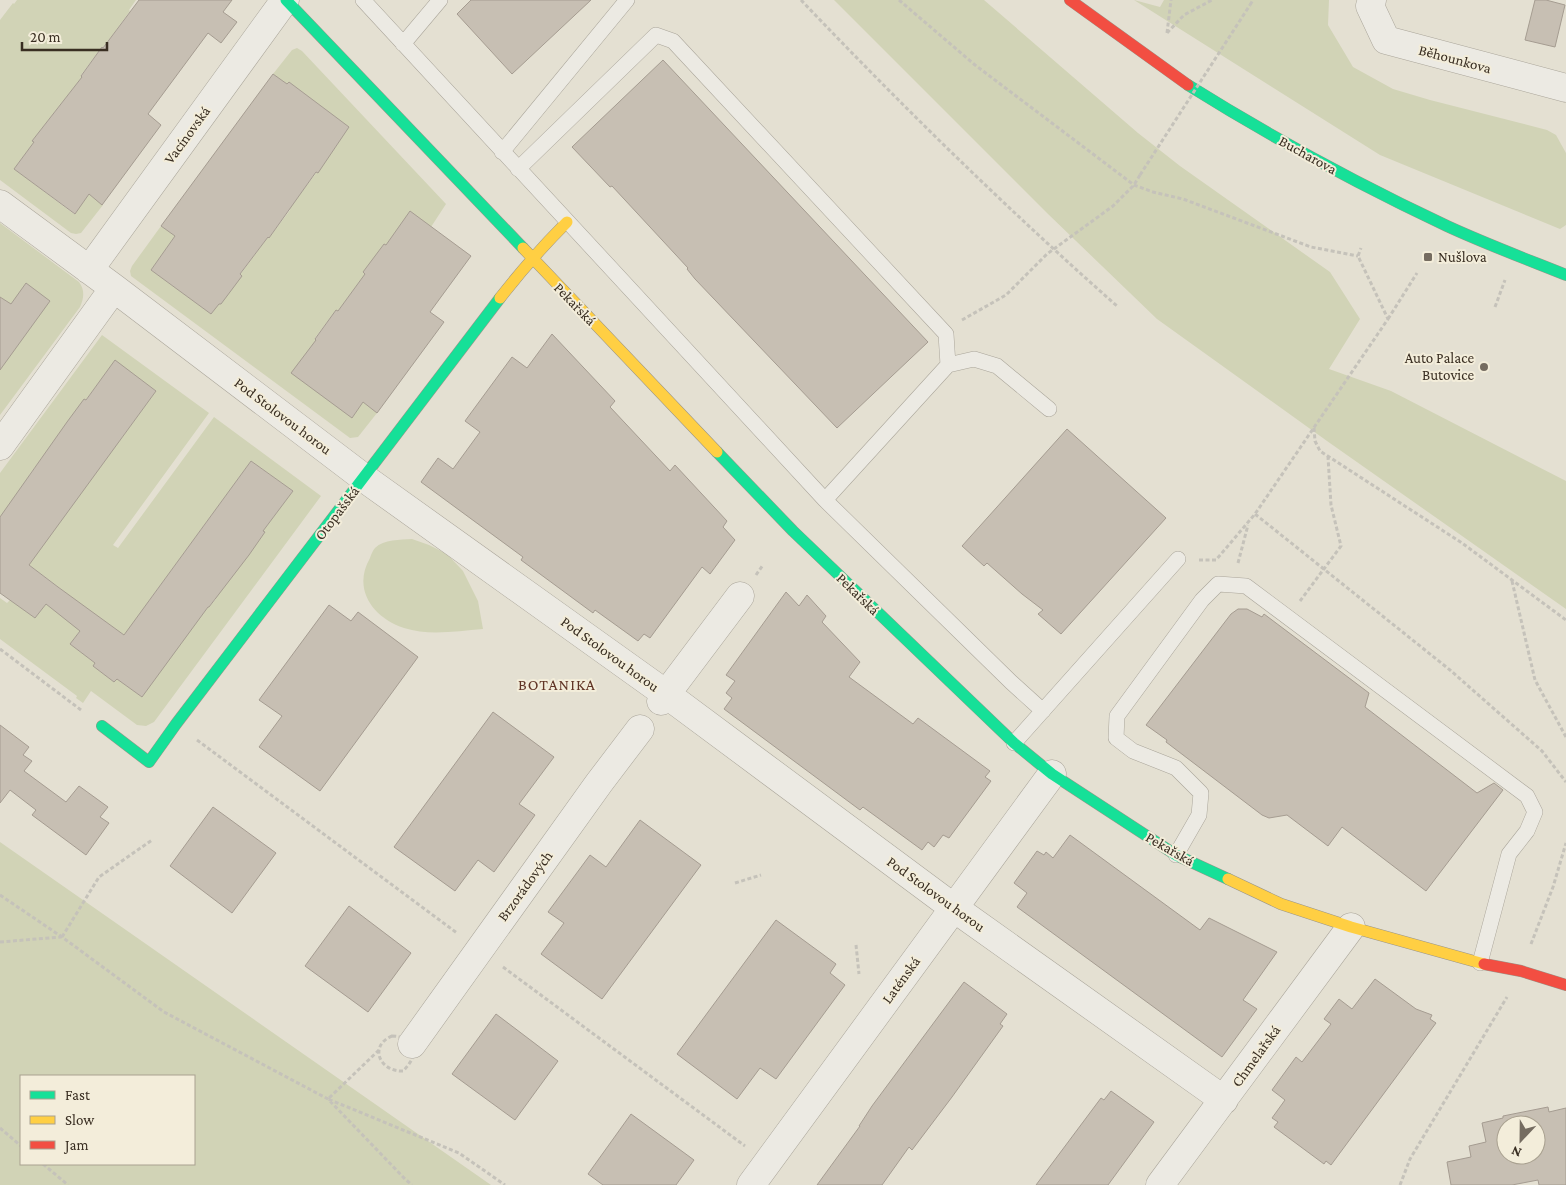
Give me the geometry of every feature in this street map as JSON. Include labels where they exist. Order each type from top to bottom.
[{"type":"street","name":"Pekařská","points":[[285,0],[793,531],[1014,743],[1052,774],[1176,856],[1281,904],[1350,927],[1480,963],[1521,971],[1566,985]]},
{"type":"street","name":"Vacínovská","points":[[89,270],[285,0]]},
{"type":"street","name":"Bucharova","points":[[1070,0],[1174,76],[1285,142],[1375,191],[1449,228],[1566,275]]},
{"type":"street","name":"Běhounkova","points":[[1372,0],[1370,6],[1386,40],[1566,88]]},
{"type":"street","name":"Pod Stolovou horou","points":[[0,204],[364,478],[954,908],[1224,1100]]},
{"type":"street","name":"Otopašská","points":[[102,726],[150,762],[182,717],[532,258],[567,222]]},
{"type":"street","points":[[0,446],[114,288]]},
{"type":"street","points":[[664,697],[740,596]]},
{"type":"street","name":"Brzorádových","points":[[412,1044],[599,783],[640,729]]},
{"type":"street","name":"Laténská","points":[[751,1185],[1052,774]]},
{"type":"street","name":"Chmelařská","points":[[1160,1185],[1350,927]]},
{"type":"lane","points":[[363,0],[825,500],[1043,711]]},
{"type":"lane","points":[[403,44],[440,0]]},
{"type":"lane","points":[[502,152],[627,0]]},
{"type":"lane","points":[[518,169],[656,35],[673,41],[946,334],[948,365]]},
{"type":"lane","points":[[825,500],[948,365],[974,359],[997,366],[1049,409]]},
{"type":"lane","points":[[1014,743],[1178,559]]},
{"type":"lane","points":[[1176,856],[1199,815],[1202,793],[1176,768],[1133,751],[1116,738],[1117,716],[1202,600],[1218,584],[1246,586],[1527,796],[1535,812],[1527,831],[1509,854],[1480,963]]},
{"type":"path","points":[[801,0],[956,158],[1117,306]]},
{"type":"path","points":[[899,0],[975,65],[1134,185],[1153,192],[1184,199],[1311,247],[1358,256]]},
{"type":"path","points":[[1171,0],[1167,33],[1184,15],[1212,0]]},
{"type":"path","points":[[946,334],[961,321],[1006,295],[1053,249],[1113,206],[1134,185],[1253,0]]},
{"type":"path","points":[[1361,248],[1358,256],[1388,319]]},
{"type":"path","points":[[1178,559],[1216,560],[1248,524],[1388,319],[1417,273]]},
{"type":"path","points":[[1495,307],[1506,276]]},
{"type":"path","points":[[1314,428],[1315,441],[1320,452],[1462,543],[1566,620]]},
{"type":"path","points":[[1289,618],[1341,546],[1331,505],[1328,456]]},
{"type":"path","points":[[1255,514],[1450,670],[1542,751],[1566,782]]},
{"type":"path","points":[[1232,585],[1248,524]]},
{"type":"path","points":[[1512,580],[1536,680],[1566,737]]},
{"type":"path","points":[[0,649],[102,726]]},
{"type":"path","points":[[62,937],[99,877],[152,840]]},
{"type":"path","points":[[1400,1185],[1410,1160],[1521,971],[1553,886],[1566,843]]},
{"type":"path","points":[[735,883],[761,875]]},
{"type":"path","points":[[0,895],[62,937],[164,1012],[328,1099],[459,1153],[505,1185]]},
{"type":"path","points":[[0,942],[62,937]]},
{"type":"path","points":[[856,945],[859,974]]},
{"type":"path","points":[[328,1099],[379,1050]]},
{"type":"path","points":[[328,1099],[412,1185]]},
{"type":"path","points":[[0,1128],[20,1145]]},
{"type":"path","points":[[44,1165],[68,1185]]},
{"type":"green space","points":[[17,0],[136,0],[103,48],[81,75],[82,77],[32,141],[34,142],[14,169],[74,214],[89,194],[103,205],[81,233],[71,233],[0,180],[0,20]]},
{"type":"green space","points":[[834,0],[984,0],[1138,133],[1180,166],[1330,272],[1360,319],[1329,369],[1391,391],[1566,481],[1566,609],[1157,319],[1048,214]]},
{"type":"green space","points":[[1134,0],[1160,7],[1164,0],[1329,0],[1328,25],[1353,67],[1393,89],[1547,130],[1556,135],[1566,153],[1566,225],[1560,229],[1380,155]]},
{"type":"green space","points":[[297,48],[302,51],[446,204],[431,227],[410,212],[386,245],[384,244],[338,311],[336,310],[315,338],[352,418],[363,402],[377,413],[358,437],[350,438],[131,276],[130,271],[161,226],[175,236],[151,270],[211,314],[290,210],[349,127],[289,82],[287,84],[273,74],[292,50]]},
{"type":"green space","points":[[0,223],[79,282],[83,294],[80,307],[0,415]]},
{"type":"green space","points":[[102,335],[209,413],[113,545],[118,548],[214,417],[321,496],[154,722],[146,726],[137,725],[91,691],[83,703],[76,698],[77,696],[0,639],[0,598],[7,603],[10,600],[35,618],[46,604],[52,608],[65,592],[0,543],[0,473]],"holes":[[[115,361],[156,391],[121,439],[29,475]],[[251,461],[293,491],[263,531],[265,532],[214,598],[216,599],[189,632],[148,602]],[[93,613],[165,665],[142,697],[117,679],[114,682],[93,666],[95,663],[70,644]]]},
{"type":"green space","points":[[412,539],[447,554],[463,571],[478,601],[483,629],[423,632],[404,628],[393,623],[375,610],[369,601],[363,581],[365,569],[373,551],[387,541]]},
{"type":"green space","points":[[0,842],[491,1185],[0,1185]]},
{"type":"building","points":[[139,0],[232,0],[223,12],[237,22],[221,43],[208,33],[148,114],[161,125],[102,205],[89,194],[75,214],[14,169],[34,142],[32,141]]},
{"type":"building","points":[[471,0],[591,0],[512,74],[457,14]]},
{"type":"building","points":[[1535,0],[1546,0],[1565,5],[1555,47],[1525,40]]},
{"type":"building","points":[[663,60],[928,342],[837,428],[695,279],[688,268],[612,186],[610,187],[572,147]]},
{"type":"building","points":[[273,74],[287,84],[289,82],[349,127],[318,173],[316,172],[269,238],[240,274],[242,276],[211,314],[151,270],[175,236],[161,226]]},
{"type":"building","points":[[410,211],[471,256],[430,312],[444,322],[377,413],[363,402],[352,418],[291,373],[336,310],[338,311],[365,274],[363,272],[384,244],[386,245]]},
{"type":"building","points":[[26,283],[50,301],[0,370],[0,297],[11,304]]},
{"type":"building","points":[[552,334],[615,401],[610,407],[670,471],[675,465],[727,521],[723,527],[735,540],[710,574],[702,567],[650,638],[644,634],[638,641],[595,610],[593,613],[521,560],[523,557],[421,482],[438,458],[453,469],[480,432],[465,421],[512,357],[527,368]]},
{"type":"building","points":[[115,360],[156,391],[29,565],[58,587],[124,635],[251,461],[293,491],[263,531],[265,532],[249,555],[142,697],[117,679],[114,682],[93,666],[95,663],[70,644],[80,631],[46,604],[35,618],[0,593],[0,517],[67,422],[84,399],[86,400]]},
{"type":"building","points":[[1067,429],[1166,518],[1061,634],[1038,614],[1043,610],[987,563],[984,566],[962,546]]},
{"type":"building","points":[[786,592],[799,606],[807,595],[826,616],[822,622],[860,662],[849,677],[913,724],[918,718],[990,771],[985,777],[991,781],[949,838],[943,835],[934,847],[928,842],[922,850],[863,807],[860,810],[724,709],[732,698],[726,693],[735,681],[726,675]]},
{"type":"building","points":[[329,605],[351,621],[358,612],[418,657],[320,791],[259,747],[282,716],[259,700]]},
{"type":"building","points":[[1238,609],[1247,609],[1262,617],[1264,614],[1369,693],[1365,707],[1477,793],[1494,783],[1503,790],[1426,891],[1342,827],[1328,846],[1287,815],[1269,818],[1262,815],[1146,725],[1231,614]]},
{"type":"building","points":[[493,712],[554,757],[519,804],[535,815],[494,872],[478,860],[455,891],[394,847]]},
{"type":"building","points":[[0,725],[29,747],[23,755],[32,761],[24,771],[66,802],[79,786],[108,807],[100,817],[109,823],[86,855],[32,815],[36,810],[10,790],[0,803]]},
{"type":"building","points":[[213,807],[276,853],[232,913],[170,866]]},
{"type":"building","points":[[640,820],[701,865],[602,999],[541,954],[564,923],[548,912],[590,855],[606,867]]},
{"type":"building","points":[[1070,835],[1200,930],[1209,918],[1277,952],[1243,1000],[1257,1009],[1222,1057],[1017,907],[1027,893],[1014,883],[1037,851],[1044,855],[1046,852],[1053,858]]},
{"type":"building","points":[[349,906],[411,953],[368,1012],[305,966]]},
{"type":"building","points":[[776,920],[836,964],[830,973],[845,985],[776,1079],[760,1068],[737,1099],[677,1054]]},
{"type":"building","points":[[1375,979],[1416,1009],[1432,1015],[1430,1019],[1436,1023],[1331,1165],[1326,1161],[1324,1164],[1274,1127],[1278,1122],[1272,1118],[1285,1100],[1272,1090],[1296,1057],[1302,1062],[1331,1024],[1324,1019],[1339,999],[1352,1009]]},
{"type":"building","points":[[964,982],[1007,1014],[1000,1024],[1003,1026],[952,1097],[912,1150],[909,1147],[882,1185],[817,1185],[860,1126],[872,1106]]},
{"type":"building","points":[[496,1014],[558,1061],[515,1120],[452,1074]]},
{"type":"building","points":[[1111,1091],[1154,1122],[1108,1185],[1036,1185],[1101,1098],[1104,1100]]},
{"type":"building","points":[[1548,1107],[1549,1112],[1566,1108],[1566,1185],[1539,1185],[1538,1180],[1512,1185],[1451,1185],[1447,1162],[1471,1157],[1469,1146],[1486,1142],[1482,1123],[1496,1120],[1496,1165],[1546,1165],[1546,1115],[1508,1115]]},
{"type":"building","points":[[631,1114],[694,1160],[676,1185],[603,1185],[588,1174]]},
{"type":"traffic: fast","points":[[286,0],[523,248]]},
{"type":"traffic: fast","points":[[1188,85],[1283,141],[1381,194],[1462,233],[1566,275]]},
{"type":"traffic: fast","points":[[102,726],[149,762],[500,298]]},
{"type":"traffic: fast","points":[[717,452],[793,531],[1014,743],[1052,774],[1176,855],[1228,879]]},
{"type":"traffic: slow","points":[[500,298],[532,259],[567,222]]},
{"type":"traffic: slow","points":[[523,248],[717,452]]},
{"type":"traffic: slow","points":[[1228,879],[1281,904],[1351,927],[1484,964]]},
{"type":"traffic: jam","points":[[1070,0],[1188,85]]},
{"type":"traffic: jam","points":[[1484,964],[1521,971],[1566,985]]},
{"type":"place","name":"Nušlova","points":[[1428,257]]},
{"type":"place","name":"Auto Palace Butovice","points":[[1484,367]]},
{"type":"district","name":"BOTANIKA","points":[[557,684]]}]
